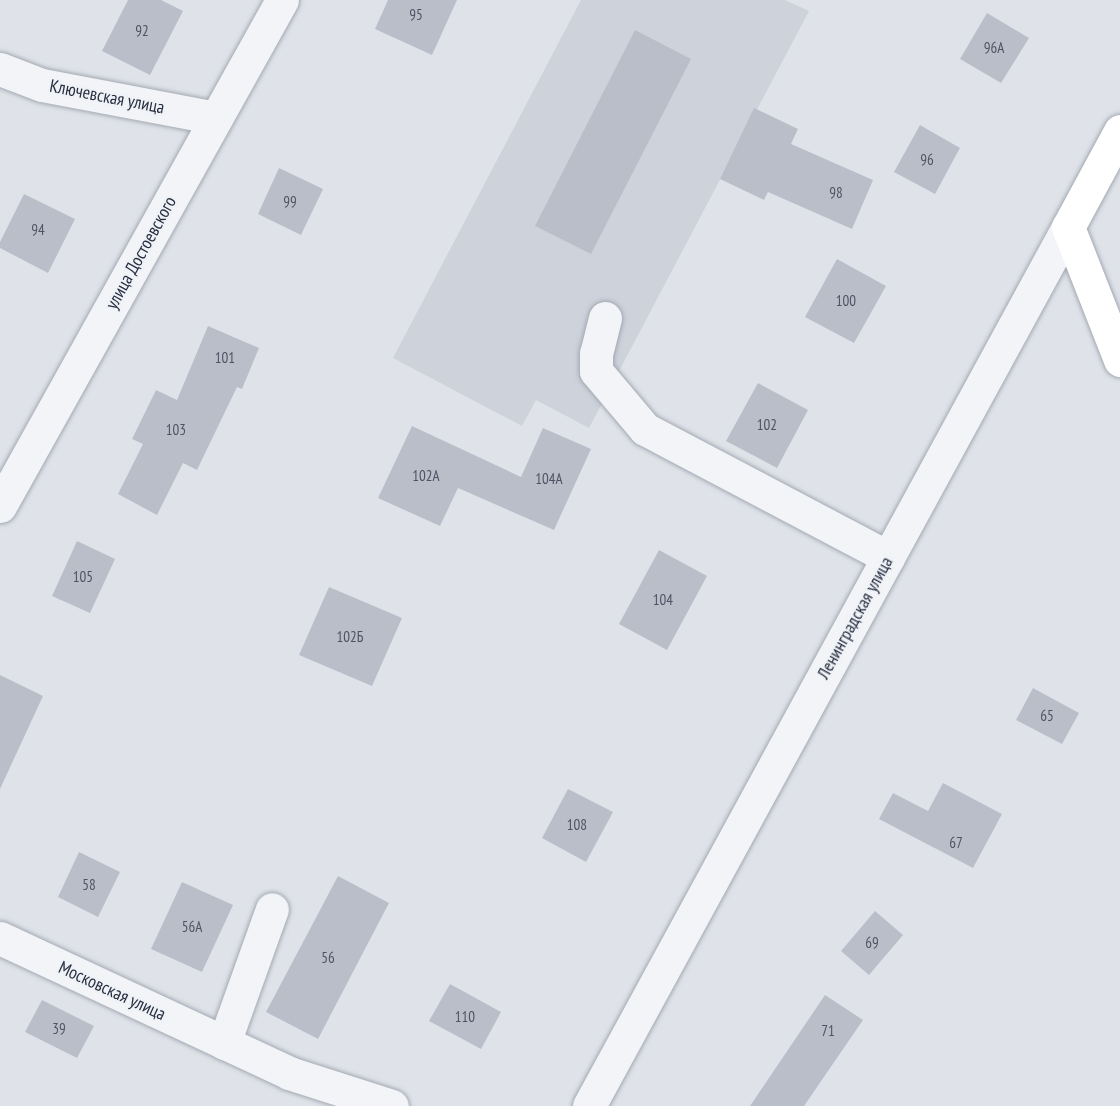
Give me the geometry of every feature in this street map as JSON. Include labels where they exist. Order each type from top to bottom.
[{"type":"main road","name":"Ленинградская улица","points":[[1068,227],[1120,131]]},
{"type":"main road","points":[[1068,227],[1109,303],[1120,360]]},
{"type":"street","name":"улица Достоевского","points":[[0,506],[282,0]]},
{"type":"street","name":"Ключевская улица","points":[[0,69],[42,85],[216,118]]},
{"type":"street","name":"Ленинградская улица","points":[[589,1106],[1068,227]]},
{"type":"street","points":[[605,318],[596,353],[596,371],[645,429],[888,557]]},
{"type":"street","points":[[225,1043],[272,909]]},
{"type":"street","name":"Московская улица","points":[[0,938],[289,1073],[392,1106]]},
{"type":"shaded area","points":[[581,0],[785,0],[809,11],[589,428],[536,400],[522,426],[393,358]]},
{"type":"building","points":[[128,0],[161,0],[183,11],[150,75],[102,51]]},
{"type":"building","points":[[388,0],[457,0],[432,55],[375,29]]},
{"type":"building","points":[[987,13],[1029,38],[1001,83],[960,59]]},
{"type":"building","points":[[635,30],[691,59],[591,254],[535,226]]},
{"type":"building","points":[[754,108],[798,129],[791,144],[873,180],[852,229],[768,192],[764,200],[720,179]]},
{"type":"building","points":[[920,125],[960,148],[935,194],[894,172]]},
{"type":"building","points":[[279,168],[323,189],[301,235],[258,214]]},
{"type":"building","points":[[24,194],[75,219],[48,273],[0,248],[0,242]]},
{"type":"building","points":[[837,259],[886,286],[854,343],[805,317]]},
{"type":"building","points":[[208,326],[259,348],[242,389],[237,387],[197,470],[183,463],[157,515],[118,494],[143,444],[132,439],[156,390],[177,400]]},
{"type":"building","points":[[758,383],[808,410],[777,468],[726,441]]},
{"type":"building","points":[[412,426],[521,477],[543,428],[591,449],[554,530],[458,488],[440,526],[378,498]]},
{"type":"building","points":[[77,541],[115,559],[90,613],[52,596]]},
{"type":"building","points":[[659,550],[707,576],[667,650],[619,624]]},
{"type":"building","points":[[329,587],[402,618],[372,686],[299,655]]},
{"type":"building","points":[[0,675],[43,696],[0,789]]},
{"type":"building","points":[[1033,688],[1079,713],[1062,744],[1016,720]]},
{"type":"building","points":[[943,783],[1002,814],[973,868],[879,819],[893,793],[928,811]]},
{"type":"building","points":[[568,789],[613,812],[586,862],[542,838]]},
{"type":"building","points":[[79,852],[120,872],[98,917],[58,897]]},
{"type":"building","points":[[338,876],[389,903],[318,1039],[266,1012]]},
{"type":"building","points":[[182,882],[233,905],[202,972],[151,949]]},
{"type":"building","points":[[875,911],[903,935],[869,975],[841,951]]},
{"type":"building","points":[[450,984],[501,1012],[481,1049],[429,1021]]},
{"type":"building","points":[[825,995],[863,1020],[804,1106],[750,1106]]},
{"type":"building","points":[[42,1000],[94,1026],[77,1058],[25,1032]]}]
